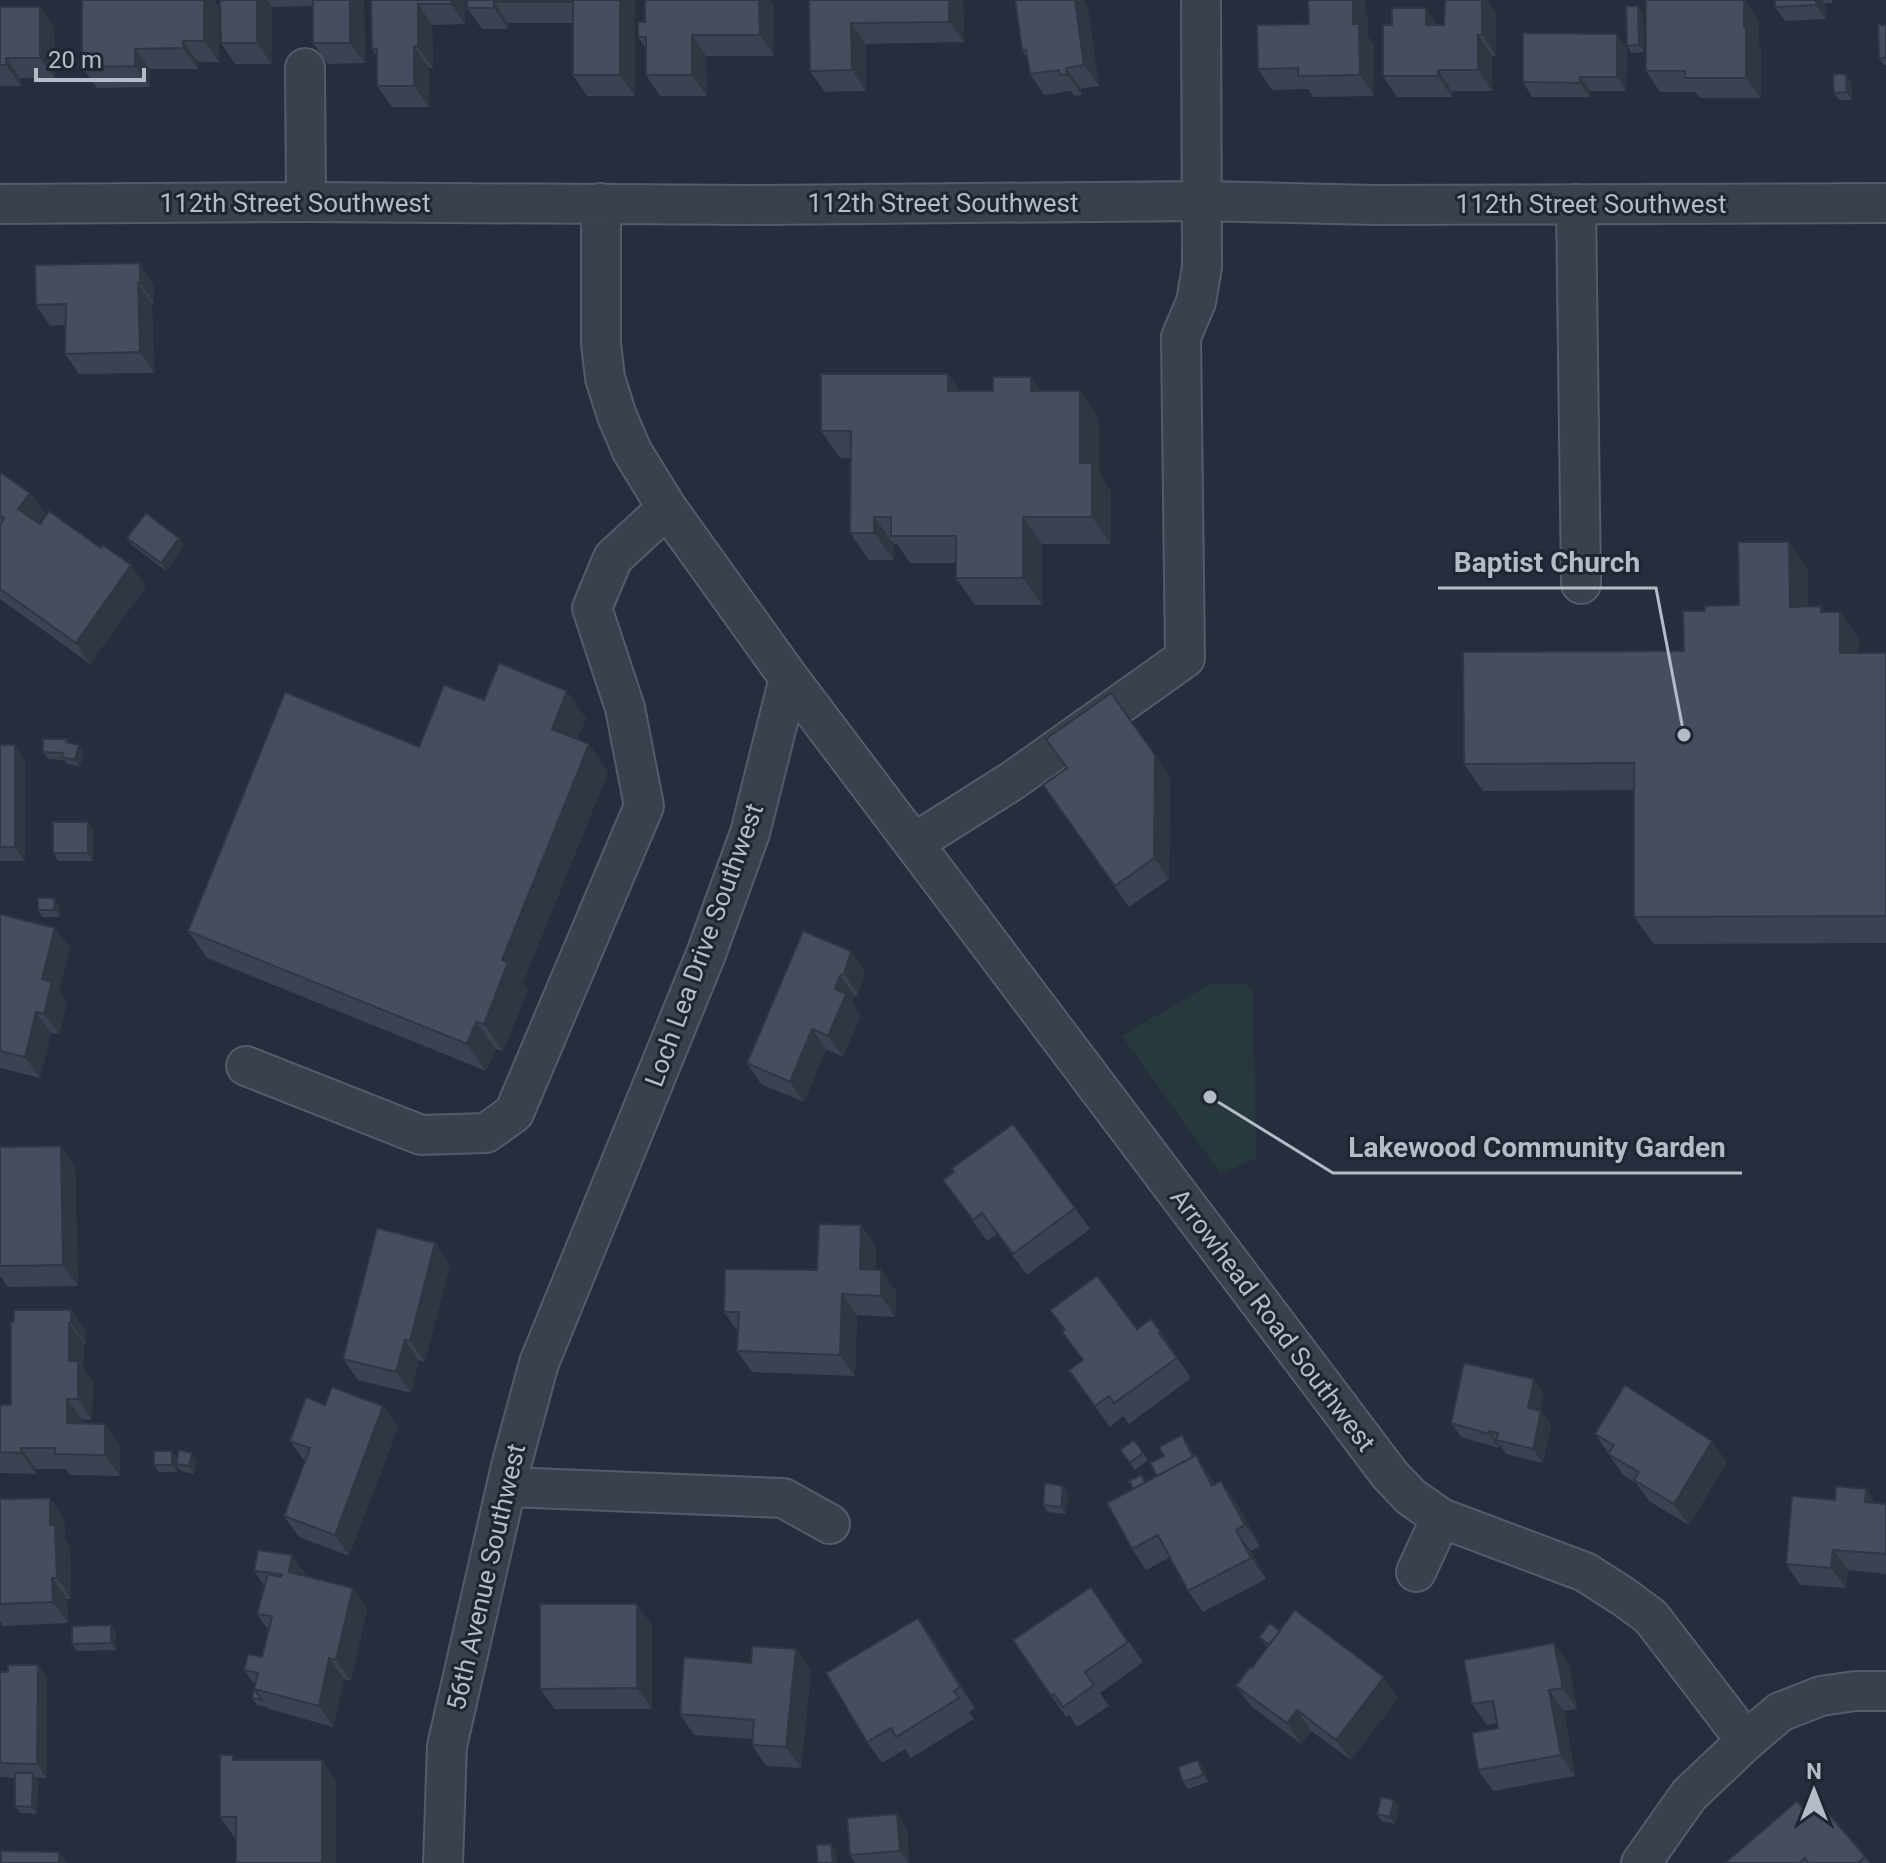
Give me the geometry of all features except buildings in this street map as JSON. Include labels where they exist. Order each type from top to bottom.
[{"type":"street","points":[[914,843],[1012,781],[1185,658],[1181,337],[1200,285],[1201,0]]},
{"type":"street","points":[[305,68],[306,202]]},
{"type":"street","points":[[601,203],[601,343],[605,378],[617,416],[632,451],[667,508],[789,678]]},
{"type":"street","name":"112th Street Southwest","points":[[0,204],[1886,203]]},
{"type":"street","points":[[1576,204],[1581,584]]},
{"type":"street","points":[[246,1066],[421,1135],[486,1133],[514,1113],[644,806],[625,708],[592,608],[613,558],[667,508]]},
{"type":"street","name":"Arrowhead Road Southwest","points":[[789,678],[1390,1475],[1411,1497],[1441,1518],[1585,1572],[1651,1617],[1746,1741]]},
{"type":"street","name":"Loch Lea Drive Southwest","points":[[566,1297],[706,954],[745,849],[789,678]]},
{"type":"street","name":"56th Avenue Southwest","points":[[443,1863],[447,1746],[511,1466],[539,1363],[566,1297]]},
{"type":"street","points":[[508,1487],[783,1498],[830,1524]]},
{"type":"street","points":[[1416,1572],[1441,1518]]},
{"type":"street","points":[[1641,1863],[1689,1795],[1780,1712],[1821,1696],[1886,1691]]},
{"type":"shaded area","points":[[1210,984],[1245,984],[1253,991],[1256,1158],[1221,1174],[1122,1036]]},
{"type":"place","name":"Baptist Church","points":[[1684,735]]},
{"type":"place","name":"Lakewood Community Garden","points":[[1210,1097]]}]
